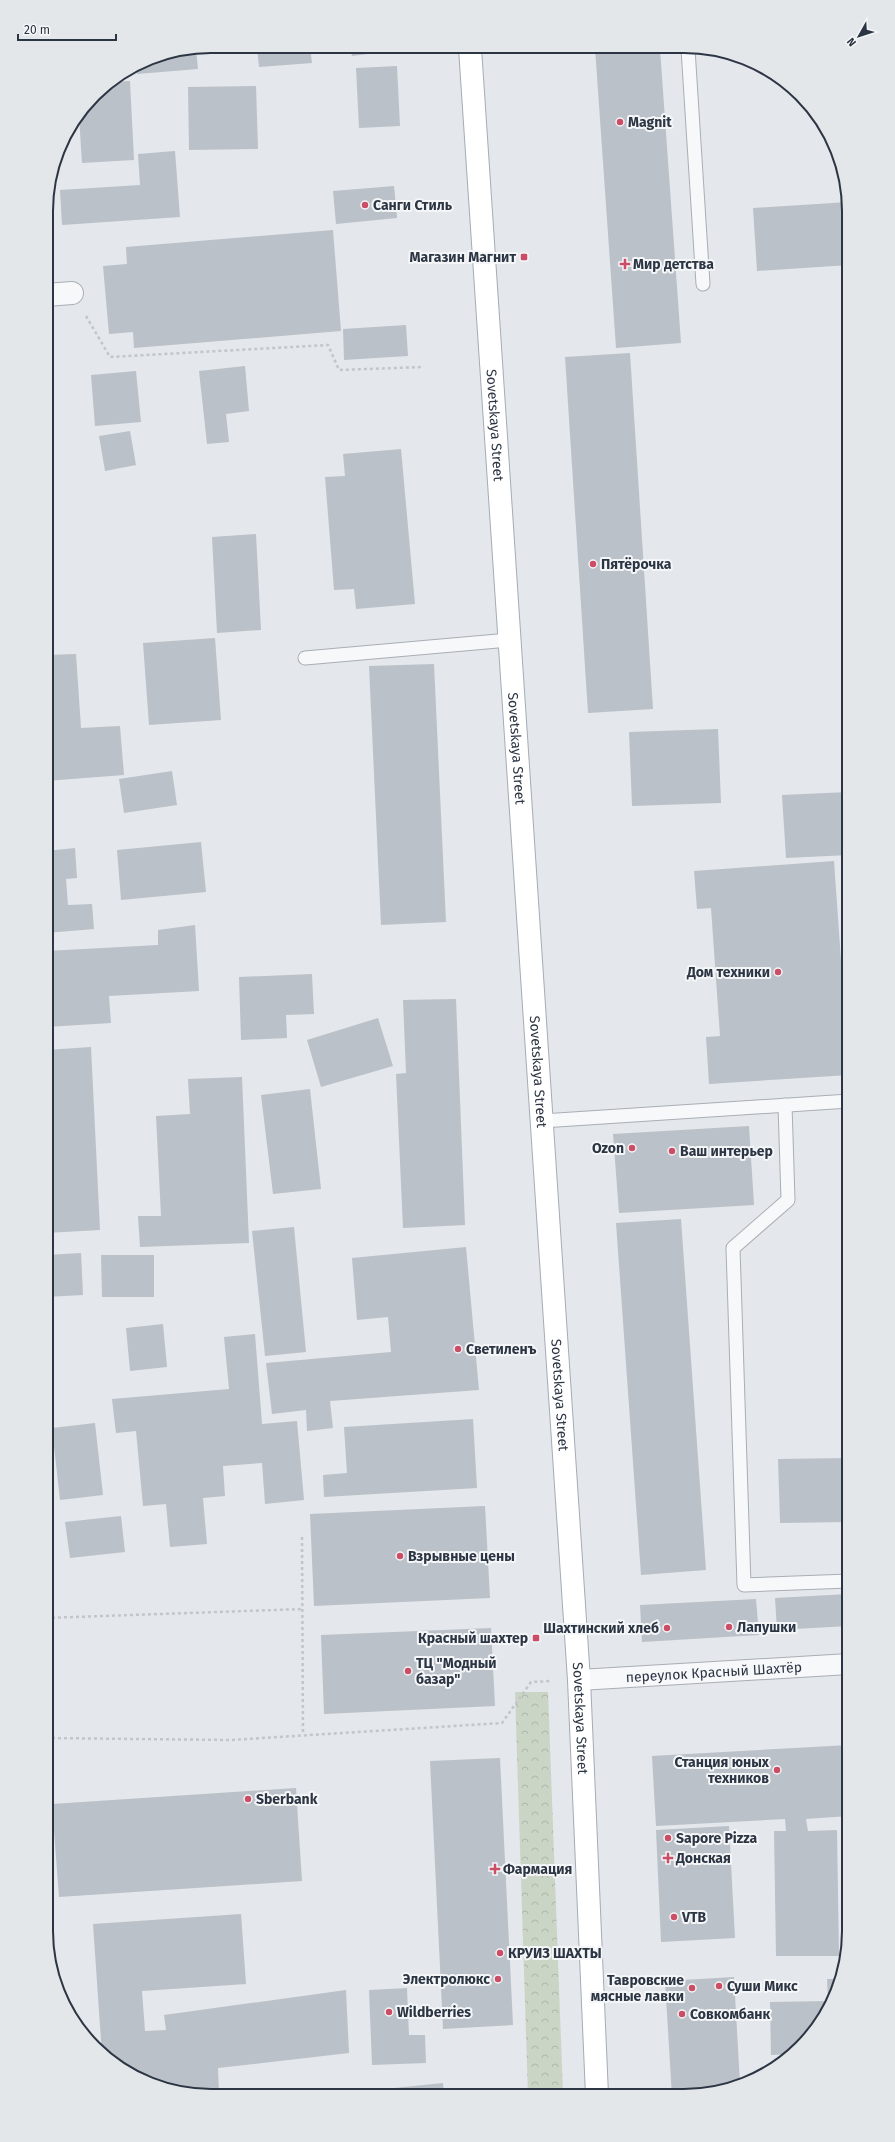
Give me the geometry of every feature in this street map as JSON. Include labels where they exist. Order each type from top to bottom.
[{"type":"main road","name":"Sovetskaya Street","points":[[470,53],[579,1680],[597,2089]]},
{"type":"street","points":[[53,294],[72,293]]},
{"type":"street","name":"переулок Красный Шахтёр","points":[[579,1680],[842,1664]]},
{"type":"lane","points":[[688,53],[703,284]]},
{"type":"lane","points":[[305,658],[509,640]]},
{"type":"lane","points":[[542,1121],[842,1101]]},
{"type":"lane","points":[[785,1105],[788,1200],[733,1248],[744,1585],[842,1581]]},
{"type":"path","points":[[72,293],[110,357],[328,345],[339,370],[423,367]]},
{"type":"path","points":[[302,1538],[303,1735]]},
{"type":"path","points":[[53,1618],[303,1610]]},
{"type":"path","points":[[53,1738],[232,1740],[502,1724],[531,1682],[579,1680]]},
{"type":"green space","points":[[515,1692],[548,1692],[563,2089],[528,2089]]},
{"type":"building","points":[[196,53],[198,69],[137,74],[137,71],[160,61]]},
{"type":"building","points":[[258,53],[311,53],[312,63],[259,67]]},
{"type":"building","points":[[351,53],[376,53],[352,56]]},
{"type":"building","points":[[595,53],[660,53],[681,343],[616,348]]},
{"type":"building","points":[[397,66],[400,126],[359,128],[356,68]]},
{"type":"building","points":[[121,81],[130,81],[134,160],[82,163],[79,124],[99,99]]},
{"type":"building","points":[[256,86],[258,149],[189,150],[188,87]]},
{"type":"building","points":[[175,151],[180,217],[62,225],[60,190],[140,185],[138,154]]},
{"type":"building","name":"Санги Стиль","points":[[394,186],[397,218],[336,224],[333,191]]},
{"type":"building","points":[[842,202],[842,265],[757,271],[753,208]]},
{"type":"building","points":[[333,230],[341,331],[134,348],[133,332],[109,334],[103,266],[127,264],[126,247]]},
{"type":"building","points":[[406,325],[408,356],[344,360],[343,329]]},
{"type":"building","points":[[630,353],[653,709],[588,713],[565,357]]},
{"type":"building","points":[[245,366],[249,411],[226,414],[229,442],[207,444],[199,371]]},
{"type":"building","points":[[136,371],[141,422],[95,426],[91,375]]},
{"type":"building","points":[[130,431],[136,465],[105,471],[99,436]]},
{"type":"building","points":[[401,449],[415,604],[356,609],[354,589],[334,590],[325,477],[345,476],[343,454]]},
{"type":"building","points":[[256,534],[261,630],[217,633],[212,537]]},
{"type":"building","points":[[215,638],[221,720],[149,725],[143,643]]},
{"type":"building","points":[[76,654],[81,728],[120,726],[124,775],[53,780],[53,655]]},
{"type":"building","points":[[434,664],[446,922],[381,925],[369,666]]},
{"type":"building","points":[[718,729],[721,803],[632,806],[629,732]]},
{"type":"building","points":[[172,771],[177,805],[124,813],[119,779]]},
{"type":"building","points":[[842,792],[842,855],[786,858],[782,795]]},
{"type":"building","points":[[201,842],[206,892],[121,900],[117,850]]},
{"type":"building","points":[[75,848],[77,878],[66,879],[68,905],[92,904],[94,929],[53,932],[53,850]]},
{"type":"building","name":"Дом техники","points":[[834,861],[842,975],[842,1075],[709,1084],[706,1037],[720,1036],[711,908],[697,909],[694,871]]},
{"type":"building","points":[[195,925],[199,991],[109,996],[111,1023],[53,1027],[53,951],[158,945],[158,930]]},
{"type":"building","points":[[312,974],[314,1014],[286,1015],[287,1038],[241,1040],[239,977]]},
{"type":"building","points":[[456,999],[465,1225],[403,1228],[396,1074],[406,1073],[403,1000]]},
{"type":"building","points":[[378,1018],[393,1066],[321,1087],[307,1040]]},
{"type":"building","points":[[91,1047],[100,1230],[53,1233],[53,1050]]},
{"type":"building","points":[[242,1077],[249,1243],[140,1247],[138,1216],[161,1216],[156,1116],[190,1114],[188,1079]]},
{"type":"building","points":[[310,1089],[321,1189],[273,1194],[261,1095]]},
{"type":"building","points":[[749,1126],[754,1205],[619,1213],[613,1134]]},
{"type":"building","points":[[681,1219],[706,1570],[641,1575],[616,1223]]},
{"type":"building","points":[[294,1227],[306,1352],[265,1356],[252,1231]]},
{"type":"building","points":[[466,1247],[479,1390],[330,1401],[333,1428],[307,1431],[306,1410],[272,1414],[266,1363],[391,1352],[388,1317],[357,1320],[352,1258]]},
{"type":"building","points":[[81,1253],[83,1295],[53,1297],[53,1255]]},
{"type":"building","points":[[101,1255],[154,1255],[154,1297],[102,1297]]},
{"type":"building","points":[[163,1324],[167,1367],[130,1371],[126,1328]]},
{"type":"building","points":[[255,1334],[262,1424],[297,1421],[304,1500],[265,1504],[262,1463],[223,1466],[225,1496],[203,1498],[207,1544],[170,1547],[166,1504],[143,1506],[136,1431],[116,1433],[112,1399],[229,1389],[224,1337]]},
{"type":"building","points":[[473,1419],[477,1488],[324,1497],[323,1475],[347,1473],[344,1427]]},
{"type":"building","points":[[95,1423],[103,1495],[60,1500],[53,1428]]},
{"type":"building","points":[[842,1458],[842,1522],[780,1523],[778,1459]]},
{"type":"building","name":"Взрывные цены","points":[[485,1506],[490,1598],[314,1606],[310,1514]]},
{"type":"building","points":[[121,1516],[125,1552],[70,1558],[65,1522]]},
{"type":"building","points":[[842,1594],[842,1626],[777,1630],[775,1598]]},
{"type":"building","points":[[756,1599],[759,1635],[642,1642],[640,1605]]},
{"type":"building","name":"ТЦ \"Модный базар\"","points":[[491,1628],[495,1706],[324,1714],[321,1635]]},
{"type":"building","points":[[842,1745],[842,1816],[806,1819],[808,1831],[837,1830],[839,1956],[776,1956],[774,1831],[786,1831],[785,1819],[656,1826],[652,1756]]},
{"type":"building","points":[[500,1758],[513,2025],[443,2029],[430,1761]]},
{"type":"building","points":[[296,1788],[302,1881],[59,1897],[53,1804]]},
{"type":"building","points":[[729,1826],[735,1938],[661,1942],[656,1830]]},
{"type":"building","points":[[241,1914],[246,1984],[142,1991],[145,2031],[166,2030],[164,2015],[346,1990],[349,2053],[218,2068],[219,2089],[190,2088],[170,2084],[141,2073],[123,2062],[101,2045],[93,1924]]},
{"type":"building","points":[[734,1977],[740,2079],[705,2088],[672,2089],[665,1981]]},
{"type":"building","points":[[827,1979],[835,1979],[834,1982],[828,1997]]},
{"type":"building","name":"Wildberries","points":[[407,1988],[409,2035],[425,2035],[426,2063],[372,2065],[369,1990]]},
{"type":"building","points":[[826,2001],[815,2019],[796,2043],[782,2054],[771,2055],[770,2002]]},
{"type":"building","points":[[443,2083],[444,2089],[385,2089]]},
{"type":"place","name":"Magnit","points":[[620,122]]},
{"type":"place","name":"Санги Стиль","points":[[365,205]]},
{"type":"place","name":"Магазин Магнит","points":[[524,257]]},
{"type":"place","name":"Мир детства","points":[[625,264]]},
{"type":"place","name":"Пятёрочка","points":[[593,564]]},
{"type":"place","name":"Дом техники","points":[[778,972]]},
{"type":"place","name":"Ozon","points":[[632,1148]]},
{"type":"place","name":"Ваш интерьер","points":[[672,1151]]},
{"type":"place","name":"Светиленъ","points":[[458,1349]]},
{"type":"place","name":"Взрывные цены","points":[[400,1556]]},
{"type":"place","name":"Лапушки","points":[[729,1627]]},
{"type":"place","name":"Шахтинский хлеб","points":[[667,1628]]},
{"type":"place","name":"Красный шахтер","points":[[536,1638]]},
{"type":"place","name":"ТЦ \"Модный базар\"","points":[[408,1671]]},
{"type":"place","name":"Станция юных техников","points":[[777,1770]]},
{"type":"place","name":"Sberbank","points":[[248,1799]]},
{"type":"place","name":"Sapore Pizza","points":[[668,1838]]},
{"type":"place","name":"Донская","points":[[668,1858]]},
{"type":"place","name":"Фармация","points":[[495,1869]]},
{"type":"place","name":"VTB","points":[[674,1917]]},
{"type":"place","name":"КРУИЗ ШАХТЫ","points":[[500,1953]]},
{"type":"place","name":"Электролюкс","points":[[498,1979]]},
{"type":"place","name":"Суши Микс","points":[[719,1986]]},
{"type":"place","name":"Тавровские мясные лавки","points":[[692,1988]]},
{"type":"place","name":"Wildberries","points":[[389,2012]]},
{"type":"place","name":"Совкомбанк","points":[[682,2014]]}]
